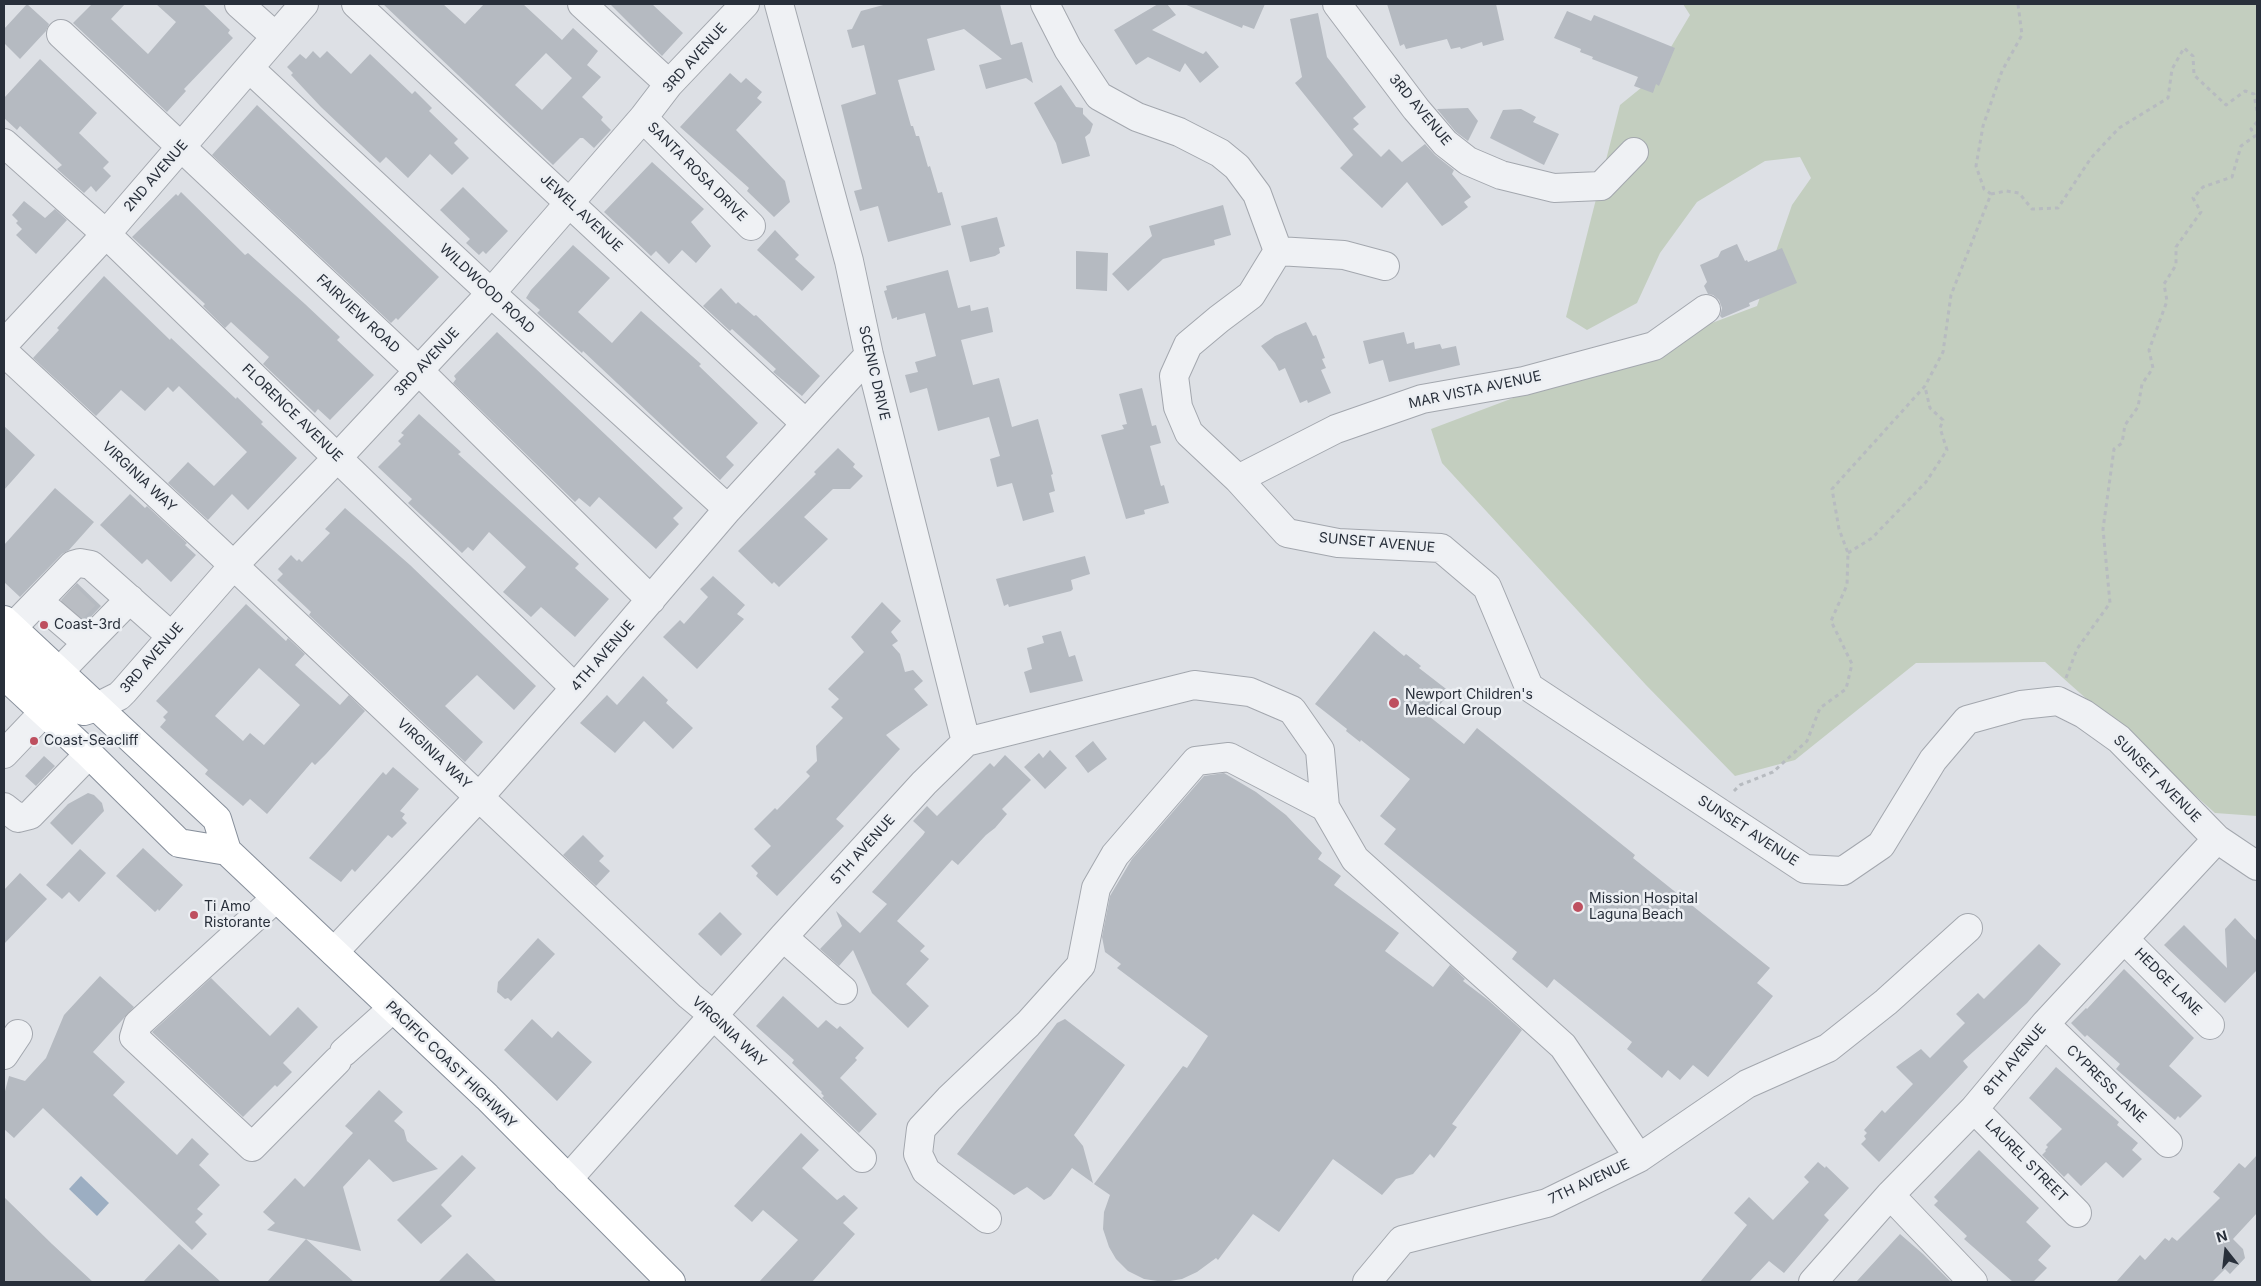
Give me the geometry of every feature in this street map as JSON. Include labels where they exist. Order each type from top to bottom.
[{"type":"highway","name":"PACIFIC COAST HIGHWAY","points":[[8,624],[217,819],[227,851],[392,1009],[487,1096],[671,1282]]},
{"type":"highway","points":[[4,654],[49,696],[62,705],[107,716],[89,754]]},
{"type":"highway","points":[[4,675],[89,754],[180,843],[227,851]]},
{"type":"street","points":[[239,4],[275,36]]},
{"type":"street","name":"2ND AVENUE","points":[[4,344],[106,234],[304,4]]},
{"type":"street","name":"JEWEL AVENUE","points":[[356,4],[806,424]]},
{"type":"street","points":[[582,4],[670,84]]},
{"type":"street","name":"3RD AVENUE","points":[[107,716],[119,696],[233,566],[491,293],[643,118],[670,84],[745,4]]},
{"type":"street","name":"SCENIC DRIVE","points":[[780,4],[849,261],[869,355],[966,742]]},
{"type":"street","points":[[1045,4],[1068,49],[1099,96],[1137,117],[1179,132],[1220,153],[1237,167],[1257,194],[1278,251]]},
{"type":"street","name":"3RD AVENUE","points":[[1337,4],[1416,109],[1445,143],[1468,161],[1501,175],[1554,188],[1601,186],[1634,152]]},
{"type":"street","name":"FAIRVIEW ROAD","points":[[61,34],[418,370],[651,600]]},
{"type":"street","name":"WILDWOOD ROAD","points":[[249,68],[491,293],[728,509]]},
{"type":"street","name":"SANTA ROSA DRIVE","points":[[643,118],[751,226]]},
{"type":"street","name":"FLORENCE AVENUE","points":[[4,143],[106,234],[575,688]]},
{"type":"street","points":[[1278,251],[1344,255],[1385,266]]},
{"type":"street","points":[[1238,479],[1189,434],[1178,407],[1174,376],[1188,345],[1219,319],[1252,296],[1278,251]]},
{"type":"street","name":"MAR VISTA AVENUE","points":[[1238,479],[1336,429],[1422,399],[1524,381],[1654,346],[1706,309]]},
{"type":"street","name":"VIRGINIA WAY","points":[[4,352],[683,990],[713,1015],[862,1158]]},
{"type":"street","name":"4TH AVENUE","points":[[334,952],[479,797],[728,509],[869,355]]},
{"type":"street","name":"SUNSET AVENUE","points":[[1238,479],[1287,533],[1338,543],[1441,548],[1488,587],[1529,687],[1805,869],[1843,871],[1881,845],[1933,760],[1967,720],[2021,705],[2058,701],[2084,714],[2119,739],[2217,839],[2257,866]]},
{"type":"street","points":[[8,624],[38,601],[73,565],[87,563],[96,585],[130,599],[171,636]]},
{"type":"street","points":[[59,672],[130,599]]},
{"type":"street","points":[[38,601],[64,618],[87,643]]},
{"type":"street","points":[[966,742],[1194,685],[1250,692],[1292,710],[1320,750],[1325,807],[1355,859],[1563,1046],[1639,1158]]},
{"type":"street","points":[[4,754],[44,712]]},
{"type":"street","name":"5TH AVENUE","points":[[568,1179],[783,937],[924,783],[966,742]]},
{"type":"street","points":[[4,807],[18,818],[30,815],[89,754]]},
{"type":"street","points":[[987,1219],[926,1171],[918,1154],[921,1129],[949,1099],[1028,1024],[1081,965],[1096,888],[1115,855],[1196,762],[1229,757],[1325,807]]},
{"type":"street","name":"8TH AVENUE","points":[[1814,1282],[1890,1195],[1974,1109],[2045,1024],[2217,839]]},
{"type":"street","points":[[276,898],[138,1024],[134,1037],[191,1092],[252,1147],[340,1056],[392,1009]]},
{"type":"street","name":"7TH AVENUE","points":[[1367,1282],[1402,1240],[1547,1203],[1639,1158],[1747,1084],[1806,1056],[1828,1048],[1886,1002],[1968,928]]},
{"type":"street","points":[[783,937],[843,990]]},
{"type":"street","name":"HEDGE LANE","points":[[2125,940],[2210,1025]]},
{"type":"street","name":"CYPRESS LANE","points":[[2045,1024],[2168,1143]]},
{"type":"street","name":"LAUREL STREET","points":[[1974,1109],[2077,1214]]},
{"type":"street","points":[[1890,1195],[1973,1282]]},
{"type":"path","points":[[2018,4],[2022,35],[2002,71],[1992,99],[1983,126],[1976,166],[1984,189],[1991,194],[2006,191],[2019,193],[2032,209],[2058,208],[2091,158],[2119,128],[2168,98],[2172,69],[2184,48],[2193,56],[2194,74],[2226,104],[2246,91],[2254,94],[2257,111]]},
{"type":"path","points":[[2058,701],[2077,649],[2110,603],[2103,529],[2114,449],[2122,443],[2125,425],[2138,407],[2142,384],[2153,368],[2149,350],[2167,301],[2164,284],[2176,265],[2176,247],[2201,212],[2193,198],[2203,186],[2232,177],[2241,146],[2254,136],[2251,129],[2257,122]]},
{"type":"path","points":[[1716,810],[1740,785],[1773,772],[1780,766],[1806,741],[1820,708],[1846,689],[1852,664],[1831,621],[1847,585],[1848,552],[1839,529],[1832,489],[1925,386],[1942,352],[1951,295],[1991,194]]},
{"type":"path","points":[[1848,552],[1872,538],[1926,482],[1947,450],[1940,428],[1943,420],[1930,408],[1925,386]]},
{"type":"green space","points":[[1683,4],[2257,4],[2257,816],[2215,813],[2045,662],[1916,663],[1795,760],[1735,776],[1646,685],[1442,463],[1431,429],[1757,306],[1792,205],[1811,178],[1800,157],[1765,161],[1697,202],[1660,253],[1637,303],[1587,330],[1566,317],[1620,105],[1652,79],[1690,15]]},
{"type":"water","points":[[81,1176],[109,1203],[97,1216],[69,1189]]},
{"type":"building","points":[[27,4],[49,24],[46,31],[20,59],[4,43],[4,29]]},
{"type":"building","points":[[92,4],[125,4],[111,19],[148,54],[176,22],[156,4],[203,4],[230,30],[228,33],[233,38],[184,89],[186,91],[167,112],[73,23]]},
{"type":"building","points":[[383,4],[443,4],[465,24],[484,4],[523,4],[562,40],[573,28],[598,51],[587,65],[601,77],[582,97],[603,117],[601,120],[611,130],[594,148],[583,138],[580,138],[553,165]],"holes":[[[546,53],[572,78],[542,110],[515,85]]]},
{"type":"building","points":[[610,4],[652,4],[683,33],[662,56]]},
{"type":"building","points":[[887,4],[1000,4],[1011,45],[1022,42],[1033,83],[1026,78],[986,89],[979,65],[1002,59],[964,29],[927,39],[935,70],[898,80],[911,126],[913,126],[916,136],[919,136],[938,193],[942,192],[951,225],[888,242],[878,206],[860,211],[854,191],[862,189],[841,105],[876,94],[864,45],[852,48],[847,30],[852,29],[861,11]]},
{"type":"building","points":[[1158,4],[1167,4],[1176,15],[1152,30],[1203,54],[1206,51],[1219,67],[1200,83],[1185,63],[1180,72],[1148,57],[1136,65],[1114,30]]},
{"type":"building","points":[[1184,4],[1265,4],[1254,29],[1243,25],[1242,28]]},
{"type":"building","points":[[1387,4],[1496,4],[1504,40],[1483,46],[1482,42],[1461,49],[1460,47],[1451,49],[1447,39],[1406,49],[1404,44],[1400,46]]},
{"type":"building","points":[[1567,11],[1591,21],[1594,15],[1675,48],[1659,86],[1656,84],[1653,93],[1634,86],[1638,77],[1592,59],[1593,57],[1580,52],[1581,49],[1554,38]]},
{"type":"building","points":[[1318,13],[1327,57],[1366,107],[1353,118],[1359,124],[1353,129],[1381,157],[1389,149],[1402,162],[1425,144],[1435,155],[1454,170],[1452,174],[1471,197],[1464,202],[1468,207],[1442,226],[1407,182],[1382,208],[1340,168],[1353,155],[1295,83],[1302,77],[1290,19]]},
{"type":"building","points":[[313,51],[320,58],[327,51],[351,74],[370,54],[412,94],[415,91],[432,108],[429,111],[458,139],[454,143],[469,158],[452,175],[430,154],[408,178],[386,157],[380,163],[321,107],[291,75],[293,73],[287,67],[300,54],[306,59]]},
{"type":"building","points":[[40,59],[97,113],[79,133],[109,162],[103,168],[111,176],[96,192],[91,186],[84,193],[57,169],[62,165],[20,126],[17,130],[4,118],[4,98]]},
{"type":"building","points":[[730,73],[741,83],[746,78],[762,92],[757,98],[762,102],[736,130],[785,181],[790,202],[774,217],[747,191],[749,188],[680,127]]},
{"type":"building","points":[[1061,85],[1076,107],[1083,108],[1083,114],[1093,124],[1090,133],[1085,137],[1090,156],[1062,164],[1056,143],[1034,103]]},
{"type":"building","points":[[257,105],[439,277],[398,320],[396,318],[391,323],[212,155]]},
{"type":"building","points":[[1468,108],[1478,121],[1468,141],[1456,132],[1437,109]]},
{"type":"building","points":[[1521,109],[1536,117],[1533,122],[1559,134],[1544,165],[1490,138],[1503,110]]},
{"type":"building","points":[[652,162],[704,209],[691,222],[711,246],[696,263],[682,250],[669,264],[656,251],[651,256],[604,212]]},
{"type":"building","points":[[463,187],[508,231],[486,254],[483,251],[479,255],[466,243],[470,239],[440,210]]},
{"type":"building","points":[[181,192],[245,255],[248,253],[340,337],[337,340],[374,375],[330,420],[318,409],[315,413],[263,364],[269,357],[231,322],[225,328],[203,306],[205,304],[132,237],[176,194],[178,196]]},
{"type":"building","points":[[24,201],[45,218],[55,209],[67,220],[36,254],[16,235],[22,229],[12,215]]},
{"type":"building","points":[[1223,205],[1231,235],[1214,240],[1215,245],[1163,259],[1128,291],[1112,274],[1152,236],[1149,226]]},
{"type":"building","points":[[997,217],[1005,246],[999,248],[1000,253],[995,256],[970,262],[961,226]]},
{"type":"building","points":[[775,230],[799,255],[795,259],[815,277],[802,291],[757,250]]},
{"type":"building","points":[[1737,244],[1745,261],[1747,260],[1748,262],[1782,248],[1797,283],[1749,303],[1750,306],[1722,318],[1720,316],[1722,308],[1719,300],[1713,295],[1708,294],[1704,286],[1707,282],[1700,265],[1718,257],[1721,251]]},
{"type":"building","points":[[573,245],[610,278],[578,312],[612,343],[641,311],[701,364],[699,366],[758,423],[726,457],[734,465],[720,480],[583,351],[582,353],[537,313],[540,310],[526,298],[531,290]]},
{"type":"building","points":[[1076,251],[1108,253],[1107,291],[1076,289]]},
{"type":"building","points":[[948,270],[958,308],[970,305],[971,311],[988,307],[993,332],[961,340],[973,385],[999,378],[1012,427],[1038,419],[1053,474],[1051,475],[1055,491],[1049,493],[1054,512],[1023,521],[1012,483],[997,487],[990,459],[1000,456],[989,417],[938,431],[927,388],[910,393],[905,375],[918,372],[915,362],[936,356],[925,313],[897,320],[897,317],[892,319],[884,291],[887,290],[886,286]]},
{"type":"building","points":[[104,276],[170,340],[171,338],[236,399],[237,397],[263,422],[261,424],[297,458],[248,510],[232,494],[208,520],[168,483],[188,462],[214,486],[247,452],[179,386],[173,392],[168,387],[145,411],[121,390],[96,416],[33,358]]},
{"type":"building","points":[[721,288],[736,304],[738,302],[754,316],[756,315],[820,376],[802,396],[773,372],[776,369],[732,329],[730,331],[703,306]]},
{"type":"building","points":[[1306,322],[1313,336],[1316,335],[1325,358],[1322,359],[1326,368],[1321,370],[1331,393],[1308,403],[1307,400],[1300,403],[1285,368],[1279,371],[1261,346],[1275,336]]},
{"type":"building","points":[[497,332],[683,508],[673,518],[679,524],[656,549],[599,497],[590,507],[579,498],[575,502],[453,383],[456,379],[454,376]]},
{"type":"building","points":[[1404,332],[1407,344],[1414,342],[1415,349],[1440,344],[1442,349],[1456,346],[1460,365],[1389,382],[1383,360],[1369,364],[1363,341]]},
{"type":"building","points":[[1142,388],[1152,426],[1156,425],[1161,443],[1150,446],[1161,486],[1164,485],[1169,503],[1144,510],[1145,514],[1126,519],[1101,435],[1124,429],[1122,425],[1127,424],[1119,394]]},
{"type":"building","points":[[419,414],[461,452],[458,454],[579,564],[575,568],[609,599],[575,637],[541,607],[531,617],[503,592],[526,567],[489,532],[473,551],[468,547],[462,553],[408,503],[412,499],[378,467],[401,444],[398,441],[404,435],[401,433]]},
{"type":"building","points":[[4,426],[35,455],[4,490]]},
{"type":"building","points":[[838,448],[855,464],[853,467],[863,476],[850,489],[833,489],[804,517],[828,539],[779,587],[774,582],[772,584],[738,551],[816,474],[814,472]]},
{"type":"building","points":[[55,488],[94,522],[69,550],[62,554],[20,597],[4,582],[4,545]]},
{"type":"building","points":[[130,494],[145,508],[147,506],[187,543],[185,545],[196,555],[171,582],[147,559],[142,564],[100,525]]},
{"type":"building","points":[[345,508],[410,565],[536,686],[514,710],[477,675],[445,706],[483,742],[465,762],[309,615],[311,612],[277,580],[283,574],[278,569],[291,555],[297,561],[299,559],[302,562],[330,533],[325,529]]},
{"type":"building","points":[[1085,556],[1090,574],[1071,580],[1073,589],[1071,591],[1009,607],[1008,604],[1004,606],[996,579]]},
{"type":"building","points":[[713,576],[745,605],[737,614],[744,619],[697,669],[663,637],[680,620],[684,624],[708,597],[700,589]]},
{"type":"building","points":[[77,583],[101,606],[86,622],[61,600]]},
{"type":"building","points":[[882,602],[901,621],[891,632],[898,641],[892,645],[900,654],[905,672],[913,670],[923,681],[914,689],[928,705],[886,735],[900,749],[836,819],[844,826],[777,896],[756,876],[758,873],[751,866],[771,846],[754,829],[775,808],[777,810],[810,776],[806,772],[817,761],[816,746],[843,718],[831,707],[839,699],[828,689],[864,652],[851,637]]},
{"type":"building","points":[[246,604],[286,641],[288,638],[305,654],[295,665],[340,705],[349,695],[365,711],[315,765],[312,762],[267,814],[250,799],[243,806],[205,774],[208,770],[160,727],[166,720],[163,717],[168,712],[156,701]],"holes":[[[259,668],[300,705],[264,745],[250,733],[243,741],[215,716]]]},
{"type":"building","points":[[1061,631],[1069,657],[1075,655],[1083,681],[1030,693],[1024,672],[1032,669],[1027,648],[1044,643],[1042,636]]},
{"type":"building","points":[[1374,631],[1404,656],[1406,654],[1421,666],[1419,668],[1450,692],[1430,717],[1464,744],[1477,728],[1635,855],[1633,858],[1770,968],[1757,983],[1773,996],[1708,1077],[1693,1065],[1680,1080],[1668,1070],[1662,1078],[1627,1049],[1632,1042],[1554,979],[1547,988],[1512,959],[1517,952],[1384,844],[1396,829],[1380,816],[1410,779],[1361,740],[1360,742],[1346,731],[1347,729],[1315,704]]},
{"type":"building","points":[[643,676],[668,700],[666,703],[693,728],[673,749],[644,721],[615,753],[580,723],[607,695],[617,705]]},
{"type":"building","points":[[1093,741],[1107,759],[1088,773],[1075,756]]},
{"type":"building","points":[[1050,750],[1067,768],[1045,789],[1024,767],[1039,753],[1043,758]]},
{"type":"building","points":[[1005,755],[1031,780],[1002,809],[1007,814],[995,828],[958,865],[952,860],[897,921],[925,946],[920,951],[929,959],[906,984],[929,1006],[908,1028],[872,993],[853,950],[839,966],[820,949],[842,926],[836,911],[860,933],[887,904],[872,892],[925,832],[913,821],[927,806],[937,816],[990,763],[994,767]]},
{"type":"building","points":[[44,756],[55,766],[36,786],[25,776]]},
{"type":"building","points":[[393,767],[419,789],[400,811],[405,814],[402,818],[407,823],[392,838],[388,835],[355,872],[352,869],[341,882],[309,858],[383,772],[386,775]]},
{"type":"building","points":[[1224,773],[1256,792],[1286,815],[1322,853],[1318,859],[1341,876],[1334,885],[1399,933],[1385,951],[1433,987],[1450,965],[1465,979],[1463,981],[1522,1030],[1452,1124],[1457,1127],[1434,1158],[1430,1154],[1413,1174],[1396,1179],[1382,1195],[1333,1159],[1279,1232],[1253,1214],[1218,1260],[1216,1258],[1197,1272],[1182,1279],[1164,1282],[1144,1279],[1128,1271],[1116,1259],[1109,1247],[1103,1229],[1104,1212],[1110,1195],[1094,1184],[1183,1066],[1187,1068],[1208,1036],[1117,968],[1121,964],[1105,952],[1102,937],[1110,896],[1132,859],[1204,776]]},
{"type":"building","points":[[88,793],[94,795],[102,803],[104,811],[72,845],[50,823],[68,804]]},
{"type":"building","points":[[583,835],[604,856],[599,861],[610,871],[596,886],[563,855]]},
{"type":"building","points":[[143,848],[183,885],[159,911],[158,909],[155,912],[116,876]]},
{"type":"building","points":[[80,849],[106,873],[79,902],[69,892],[62,899],[46,885]]},
{"type":"building","points":[[20,873],[47,899],[4,944],[4,890]]},
{"type":"building","points":[[720,912],[742,934],[721,956],[698,934]]},
{"type":"building","points":[[2235,918],[2257,941],[2257,970],[2225,1003],[2164,945],[2184,925],[2227,968],[2225,929]]},
{"type":"building","points":[[538,938],[555,954],[511,1001],[508,998],[505,999],[497,992],[498,982]]},
{"type":"building","points":[[2039,944],[2061,964],[2027,1003],[1963,1061],[1968,1067],[1879,1162],[1861,1144],[1866,1139],[1864,1136],[1867,1133],[1864,1130],[1882,1110],[1885,1113],[1913,1084],[1896,1067],[1921,1049],[1930,1058],[1965,1023],[1956,1014],[1978,993],[1984,999]]},
{"type":"building","points":[[2124,969],[2194,1038],[2169,1066],[2202,1096],[2180,1118],[2178,1116],[2175,1120],[2116,1069],[2120,1064],[2087,1035],[2085,1037],[2071,1023],[2087,1009]]},
{"type":"building","points":[[100,976],[134,1007],[93,1052],[125,1082],[113,1095],[177,1155],[192,1138],[209,1154],[199,1165],[220,1185],[197,1209],[203,1214],[195,1222],[207,1234],[192,1250],[43,1108],[14,1138],[4,1129],[4,1095],[9,1076],[25,1081],[46,1058],[64,1015]]},
{"type":"building","points":[[211,978],[270,1036],[298,1007],[318,1027],[283,1063],[292,1072],[277,1087],[275,1085],[243,1117],[152,1032]]},
{"type":"building","points":[[783,996],[818,1028],[826,1020],[837,1029],[840,1026],[864,1048],[855,1058],[857,1060],[840,1078],[877,1114],[859,1133],[822,1098],[824,1096],[822,1092],[792,1063],[794,1060],[756,1026]]},
{"type":"building","points":[[532,1019],[552,1038],[558,1031],[592,1062],[557,1101],[504,1050]]},
{"type":"building","points":[[1065,1019],[1125,1065],[1074,1135],[1083,1146],[1093,1183],[1072,1168],[1051,1196],[1044,1200],[1027,1187],[1014,1195],[957,1154],[1057,1023]]},
{"type":"building","points":[[2056,1067],[2119,1122],[2117,1125],[2138,1143],[2132,1150],[2142,1159],[2123,1178],[2106,1162],[2081,1186],[2068,1173],[2064,1177],[2042,1155],[2048,1147],[2046,1145],[2062,1129],[2029,1098]]},
{"type":"building","points":[[379,1090],[403,1112],[394,1121],[404,1130],[407,1141],[438,1169],[393,1182],[369,1159],[343,1187],[361,1251],[267,1230],[275,1223],[263,1212],[295,1178],[304,1187],[353,1133],[345,1126]]},
{"type":"building","points":[[801,1133],[819,1150],[802,1168],[837,1200],[844,1195],[858,1208],[843,1223],[855,1234],[812,1282],[759,1282],[798,1240],[763,1210],[752,1222],[734,1206]]},
{"type":"building","points":[[1979,1150],[2039,1208],[2026,1222],[2051,1246],[2038,1260],[2047,1268],[2033,1282],[2013,1282],[1964,1239],[1967,1236],[1934,1205],[1938,1201],[1934,1197]]},
{"type":"building","points":[[462,1155],[476,1168],[441,1205],[452,1216],[421,1244],[397,1220]]},
{"type":"building","points":[[2257,1155],[2257,1213],[2233,1239],[2243,1249],[2245,1258],[2230,1274],[2225,1269],[2212,1282],[2116,1282],[2140,1255],[2145,1260],[2165,1238],[2169,1241],[2172,1237],[2177,1241],[2220,1198],[2213,1192],[2239,1163],[2245,1168]]},
{"type":"building","points":[[1818,1162],[1825,1168],[1826,1166],[1849,1188],[1824,1215],[1829,1220],[1784,1273],[1769,1261],[1749,1282],[1700,1282],[1747,1225],[1734,1213],[1749,1197],[1773,1220],[1809,1182],[1804,1177]]},
{"type":"building","points":[[4,1197],[52,1244],[93,1282],[4,1282]]},
{"type":"building","points":[[1900,1234],[1923,1254],[1951,1282],[1856,1282]]},
{"type":"building","points":[[306,1239],[354,1282],[267,1282]]},
{"type":"building","points":[[179,1244],[221,1282],[143,1282]]},
{"type":"building","points":[[467,1253],[497,1282],[438,1282]]},
{"type":"tunnel","points":[[66,616],[88,593]]},
{"type":"place","name":"Coast-3rd","points":[[44,625]]},
{"type":"place","name":"Newport Children's Medical Group","points":[[1394,703]]},
{"type":"place","name":"Coast-Seacliff","points":[[34,741]]},
{"type":"place","name":"Mission Hospital Laguna Beach","points":[[1578,907]]},
{"type":"place","name":"Ti Amo Ristorante","points":[[194,915]]}]
